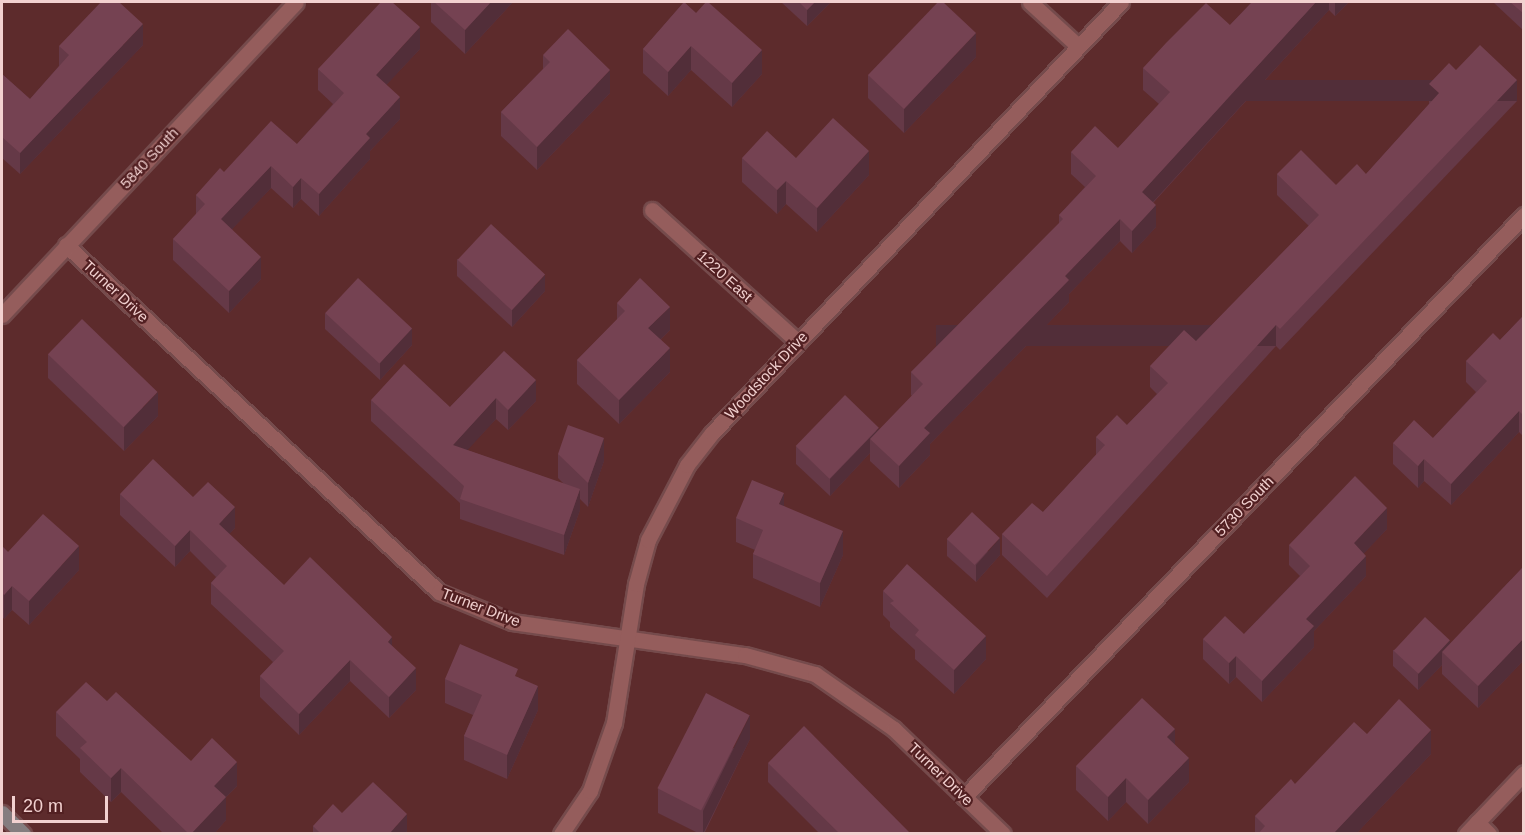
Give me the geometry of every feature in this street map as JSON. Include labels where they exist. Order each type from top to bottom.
[{"type":"main road","points":[[2,813],[23,834]]},
{"type":"street","name":"5840 South","points":[[2,315],[296,2]]},
{"type":"street","points":[[1030,2],[1078,46]]},
{"type":"street","name":"Woodstock Drive","points":[[561,834],[590,791],[614,723],[629,642],[636,584],[648,540],[667,499],[687,465],[712,433],[1121,2]]},
{"type":"street","name":"1220 East","points":[[652,210],[798,342]]},
{"type":"street","name":"5730 South","points":[[964,797],[1524,215]]},
{"type":"street","name":"Turner Drive","points":[[66,245],[439,592],[512,622],[629,642],[745,656],[815,674],[894,729],[1003,834]]},
{"type":"street","points":[[1466,834],[1524,773]]},
{"type":"street","points":[[1477,822],[1489,834]]},
{"type":"building","points":[[101,2],[119,2],[143,24],[20,153],[2,137],[2,74],[30,99],[69,55],[59,46]]},
{"type":"building","points":[[381,2],[392,2],[420,27],[376,75],[400,97],[366,134],[370,138],[319,194],[301,178],[293,187],[271,166],[221,219],[261,257],[229,291],[173,239],[205,204],[196,195],[220,168],[224,172],[271,121],[297,144],[344,93],[318,69]]},
{"type":"building","points":[[434,2],[491,2],[465,30]]},
{"type":"building","points":[[684,2],[696,13],[708,2],[762,50],[732,83],[691,46],[668,72],[643,49]]},
{"type":"building","points":[[799,2],[815,2],[807,10]]},
{"type":"building","points":[[938,2],[943,2],[976,33],[904,109],[868,75]]},
{"type":"building","points":[[1252,2],[1316,2],[1142,192],[1156,205],[1132,231],[1120,219],[1065,276],[1069,280],[924,428],[930,433],[899,466],[870,439],[923,384],[911,372],[1063,219],[1059,215],[1096,176],[1071,152],[1095,126],[1118,148],[1170,92],[1143,68],[1206,3],[1230,25]]},
{"type":"building","points":[[1510,2],[1524,2],[1524,14]]},
{"type":"building","points":[[568,29],[610,70],[537,147],[501,112],[550,62],[543,55]]},
{"type":"building","points":[[1480,45],[1517,80],[1280,329],[1276,325],[1047,576],[1002,534],[1032,503],[1043,512],[1105,445],[1096,437],[1117,415],[1127,425],[1168,383],[1150,366],[1184,330],[1196,341],[1319,215],[1277,174],[1301,150],[1336,185],[1357,164],[1366,174],[1439,93],[1429,84],[1449,63],[1456,70]]},
{"type":"building","points":[[833,118],[869,151],[817,208],[786,181],[777,190],[742,158],[767,131],[796,158]]},
{"type":"building","points":[[491,224],[545,274],[512,310],[458,260]]},
{"type":"building","points":[[358,278],[412,328],[379,364],[325,313]]},
{"type":"building","points":[[640,278],[670,307],[648,328],[670,348],[619,400],[577,360],[625,311],[617,303]]},
{"type":"building","points":[[1524,315],[1524,416],[1519,411],[1451,484],[1424,459],[1418,466],[1393,443],[1414,420],[1433,438],[1487,381],[1466,361],[1493,333],[1500,340]]},
{"type":"building","points":[[82,319],[158,392],[123,427],[48,354]]},
{"type":"building","points":[[504,351],[536,380],[508,410],[496,398],[453,445],[580,489],[564,535],[460,499],[464,486],[371,400],[404,364],[450,407]]},
{"type":"building","points":[[845,395],[879,428],[829,479],[796,446]]},
{"type":"building","points":[[568,425],[604,438],[588,483],[558,454]]},
{"type":"building","points":[[153,459],[193,497],[208,482],[235,507],[219,524],[284,585],[310,557],[392,637],[388,642],[416,668],[389,697],[350,660],[299,714],[260,676],[284,651],[211,583],[227,566],[190,530],[175,546],[120,494]]},
{"type":"building","points":[[1355,476],[1387,508],[1354,543],[1366,556],[1306,619],[1314,626],[1262,681],[1236,656],[1229,663],[1203,639],[1225,616],[1244,634],[1310,566],[1289,545]]},
{"type":"building","points":[[752,480],[784,493],[779,504],[843,531],[820,583],[753,554],[763,530],[736,518]]},
{"type":"building","points":[[972,512],[1000,538],[975,565],[947,539]]},
{"type":"building","points":[[43,514],[79,546],[29,601],[12,586],[4,595],[2,593],[2,546],[8,552]]},
{"type":"building","points":[[907,564],[986,636],[954,670],[915,635],[919,630],[890,603],[894,601],[883,591]]},
{"type":"building","points":[[1524,566],[1524,638],[1478,686],[1442,652]]},
{"type":"building","points":[[1425,617],[1450,640],[1418,674],[1394,651]]},
{"type":"building","points":[[460,644],[518,669],[515,676],[538,686],[507,755],[464,736],[482,695],[445,679]]},
{"type":"building","points":[[86,682],[107,701],[116,692],[191,761],[212,738],[237,762],[214,786],[226,797],[191,834],[121,768],[111,778],[80,748],[87,742],[56,712]]},
{"type":"building","points":[[706,693],[750,715],[701,811],[657,788]]},
{"type":"building","points":[[1142,698],[1175,729],[1167,737],[1189,758],[1148,800],[1126,778],[1108,797],[1076,766]]},
{"type":"building","points":[[1399,699],[1431,730],[1333,834],[1258,834],[1265,826],[1255,816],[1291,779],[1295,784],[1354,722],[1367,734]]},
{"type":"building","points":[[804,726],[911,834],[840,834],[768,763]]},
{"type":"building","points":[[373,782],[407,814],[389,834],[321,834],[313,826],[333,804],[342,813]]}]
